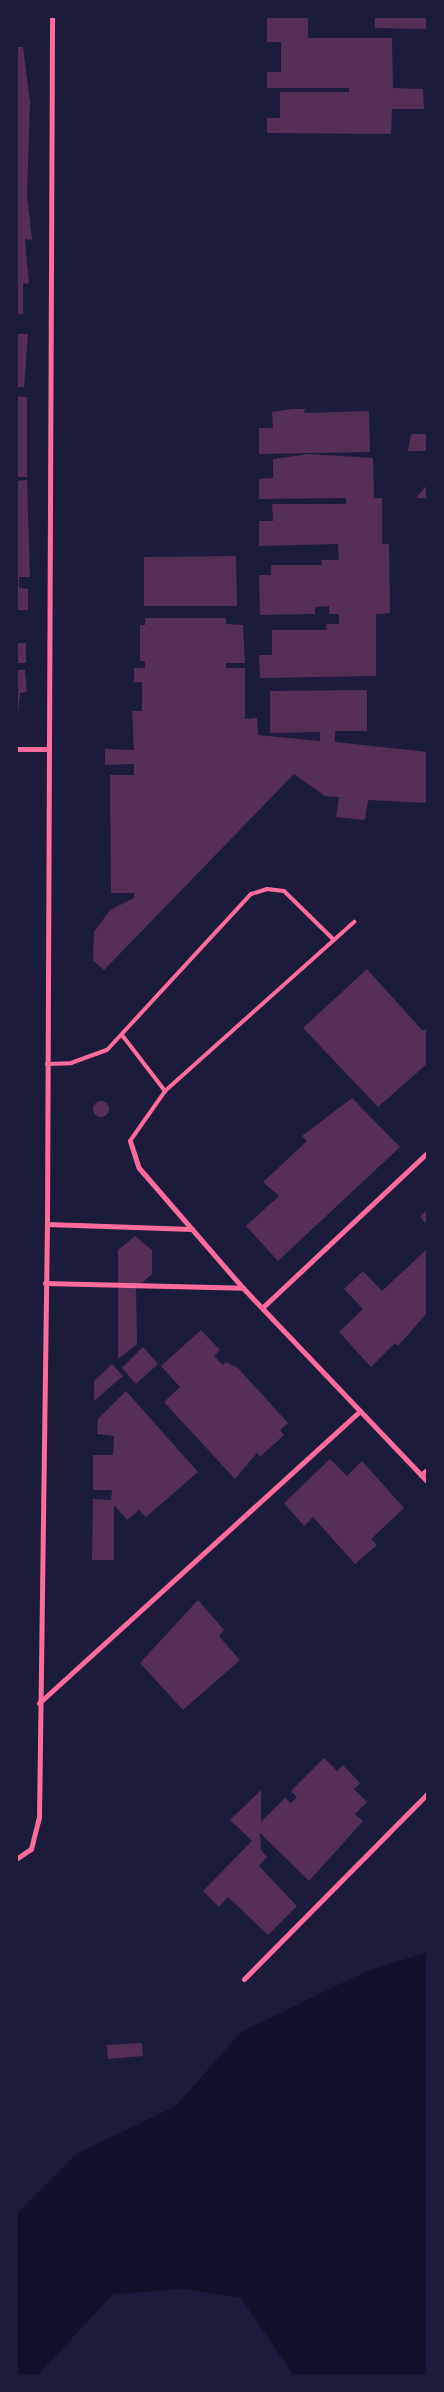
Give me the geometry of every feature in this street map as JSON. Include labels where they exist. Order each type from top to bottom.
[{"type":"street","points":[[16,1859],[30,1849],[37,1836],[47,1224],[52,16]]},
{"type":"street","points":[[16,749],[50,749]]},
{"type":"street","points":[[130,1141],[139,1168],[243,1288],[428,1482]]},
{"type":"street","points":[[263,1307],[428,1152]]},
{"type":"street","points":[[47,1224],[192,1229]]},
{"type":"street","points":[[45,1283],[243,1288]]},
{"type":"street","points":[[39,1703],[360,1411]]},
{"type":"street","points":[[421,1475],[428,1469]]},
{"type":"street","points":[[244,1979],[428,1794]]},
{"type":"lane","points":[[47,1064],[91,1058],[107,1050],[122,1036],[251,894],[267,889],[284,891],[334,940]]},
{"type":"lane","points":[[130,1141],[165,1091],[354,922]]},
{"type":"lane","points":[[122,1036],[165,1091]]},
{"type":"shaded area","points":[[428,1952],[428,2376],[294,2376],[241,2298],[184,2289],[113,2294],[37,2376],[16,2376],[16,2214],[76,2154],[176,2106],[241,2032],[365,1972]]},
{"type":"building","points":[[267,16],[308,16],[308,38],[392,38],[393,88],[423,89],[424,109],[392,109],[391,134],[267,133],[267,118],[280,118],[280,92],[349,92],[349,88],[267,88],[267,72],[281,72],[281,42],[267,42]]},
{"type":"building","points":[[375,16],[428,16],[428,29],[375,28]]},
{"type":"building","points":[[16,47],[23,47],[30,103],[27,195],[32,240],[25,239],[29,284],[23,283],[23,314],[16,314]]},
{"type":"building","points":[[16,334],[28,334],[24,387],[16,387]]},
{"type":"building","points":[[16,396],[27,397],[27,477],[16,477]]},
{"type":"building","points":[[305,409],[304,413],[369,411],[370,452],[259,454],[259,428],[273,428],[272,412]]},
{"type":"building","points":[[411,434],[428,434],[428,451],[408,451]]},
{"type":"building","points":[[308,454],[373,458],[374,498],[382,498],[382,544],[389,544],[390,613],[376,614],[376,676],[260,678],[259,655],[272,655],[272,630],[327,630],[326,624],[339,624],[339,614],[329,614],[329,606],[315,607],[315,614],[260,615],[259,575],[271,575],[271,565],[322,565],[321,560],[339,560],[338,544],[259,546],[259,521],[273,521],[272,504],[346,504],[346,498],[259,499],[259,479],[273,478],[273,459]]},
{"type":"building","points":[[27,480],[30,577],[19,577],[19,588],[28,589],[28,610],[16,610],[16,481]]},
{"type":"building","points":[[428,484],[428,498],[416,498]]},
{"type":"building","points":[[236,556],[237,606],[144,606],[144,557]]},
{"type":"building","points":[[145,618],[226,618],[226,624],[243,625],[245,663],[226,663],[226,668],[245,668],[245,719],[257,718],[258,735],[320,741],[320,732],[270,733],[270,691],[367,690],[367,731],[335,731],[335,742],[428,752],[428,803],[368,800],[365,820],[336,817],[339,797],[325,796],[294,774],[104,970],[93,960],[94,932],[110,910],[134,898],[134,893],[111,893],[110,775],[134,775],[134,764],[105,765],[105,749],[134,750],[132,711],[142,711],[142,682],[134,682],[134,668],[145,668],[145,661],[140,661],[140,625],[145,625]]},
{"type":"building","points":[[16,643],[26,643],[26,663],[16,663]]},
{"type":"building","points":[[16,670],[25,670],[27,692],[20,693],[18,714]]},
{"type":"building","points":[[367,969],[422,1030],[428,1030],[428,1063],[378,1107],[303,1028]]},
{"type":"building","points":[[352,1098],[400,1147],[278,1261],[246,1226],[279,1196],[263,1182],[307,1141],[302,1136]]},
{"type":"building","points":[[98,1101],[104,1101],[109,1106],[107,1115],[98,1117],[93,1112],[93,1106]]},
{"type":"building","points":[[428,1209],[428,1226],[420,1217]]},
{"type":"building","points":[[135,1236],[152,1250],[152,1274],[136,1289],[137,1344],[118,1359],[118,1250]]},
{"type":"building","points":[[428,1248],[428,1312],[398,1346],[395,1343],[371,1367],[339,1332],[363,1309],[344,1289],[363,1271],[382,1291]]},
{"type":"building","points":[[201,1330],[220,1350],[214,1356],[223,1365],[226,1362],[238,1368],[288,1423],[280,1430],[284,1435],[260,1457],[257,1453],[235,1479],[164,1402],[180,1387],[161,1366]]},
{"type":"building","points":[[143,1347],[158,1364],[136,1384],[122,1368]]},
{"type":"building","points":[[112,1364],[123,1376],[94,1401],[94,1381]]},
{"type":"building","points":[[126,1391],[198,1472],[146,1517],[139,1510],[127,1520],[114,1505],[114,1560],[92,1560],[93,1499],[111,1500],[112,1490],[93,1490],[93,1455],[113,1455],[114,1436],[97,1434],[98,1419]]},
{"type":"building","points":[[330,1459],[347,1476],[362,1461],[404,1508],[371,1539],[377,1545],[355,1564],[313,1517],[304,1526],[284,1503]]},
{"type":"building","points":[[198,1600],[224,1630],[219,1636],[240,1660],[183,1710],[140,1663]]},
{"type":"building","points":[[324,1758],[337,1771],[343,1765],[360,1783],[354,1789],[367,1802],[355,1814],[363,1821],[309,1881],[260,1833],[261,1850],[267,1857],[259,1866],[297,1906],[268,1935],[228,1897],[219,1907],[203,1891],[252,1841],[230,1820],[261,1790],[261,1822],[285,1798],[291,1803],[297,1797],[291,1791]]},
{"type":"building","points":[[142,2043],[143,2056],[108,2059],[107,2045]]}]
